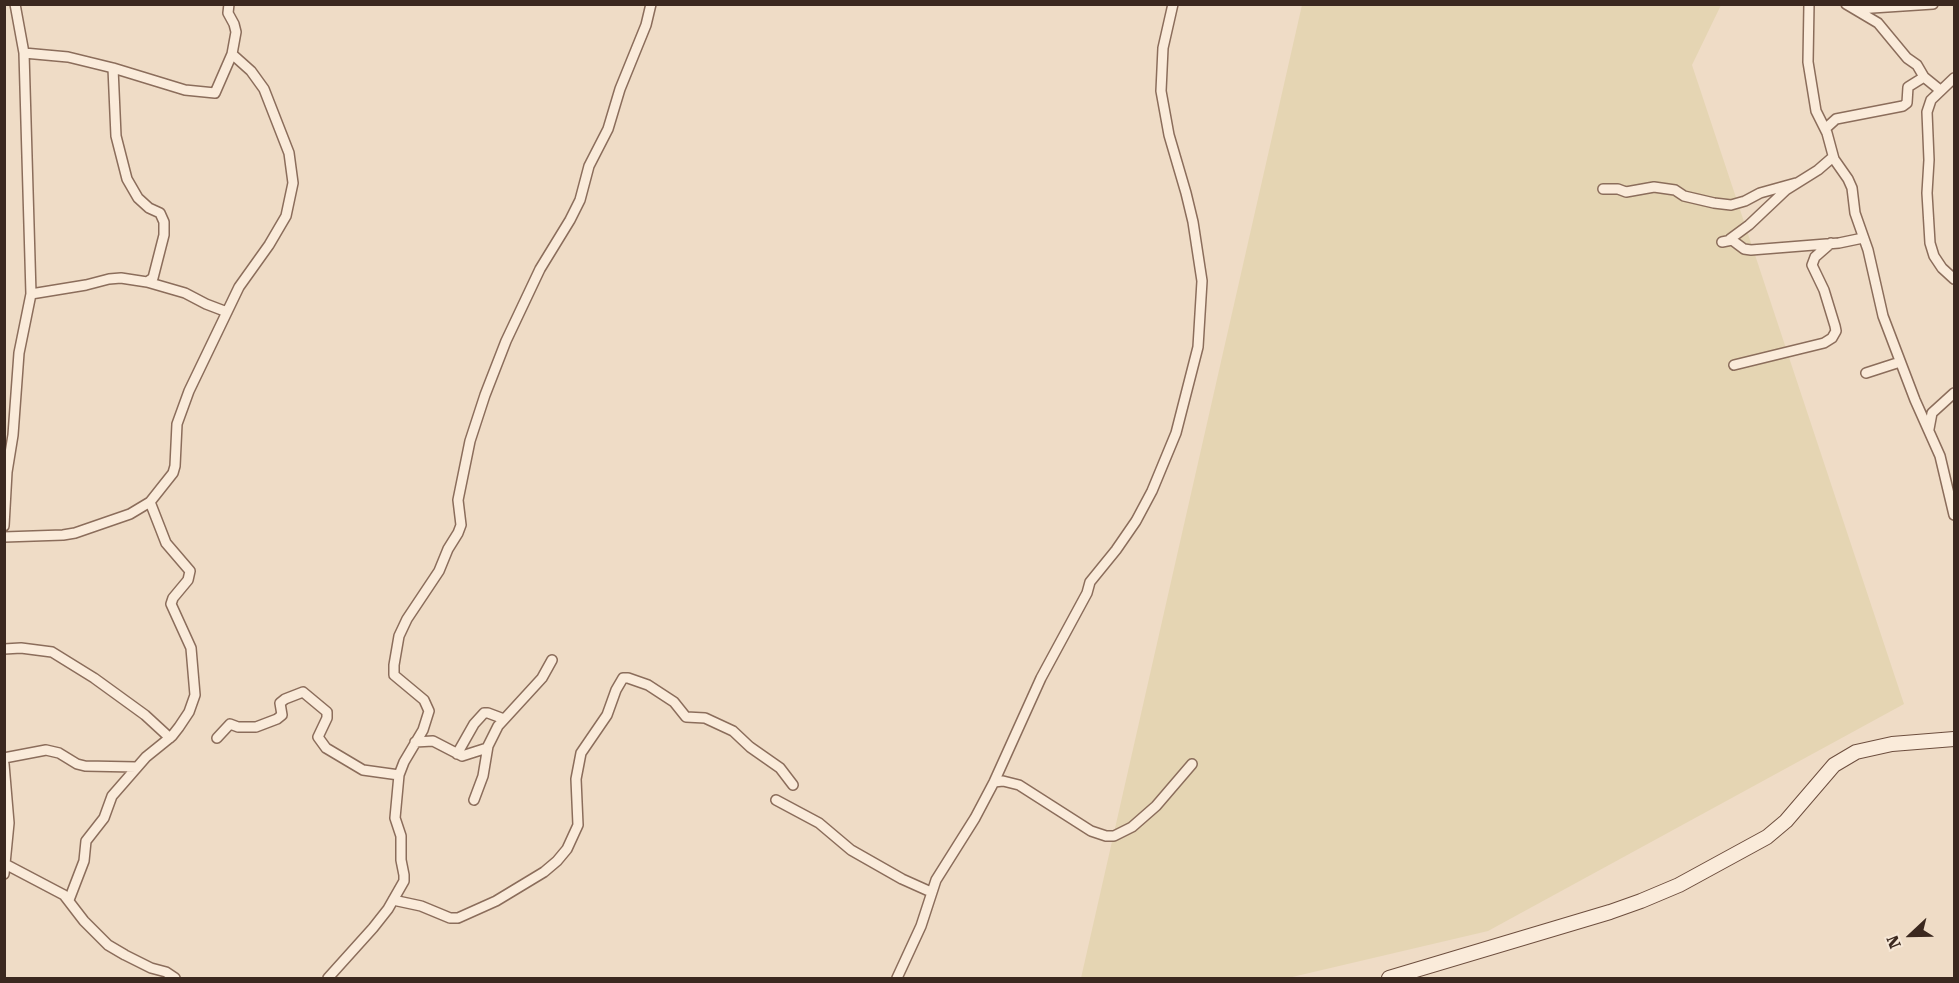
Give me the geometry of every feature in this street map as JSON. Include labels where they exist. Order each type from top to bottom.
[{"type":"main road","points":[[1389,978],[1610,912],[1651,897],[1732,857],[1778,830],[1834,765],[1850,756],[1870,748],[1892,744],[1954,739]]},
{"type":"street","points":[[4,526],[19,353],[31,294],[24,53],[15,4]]},
{"type":"street","points":[[24,53],[68,57],[185,90],[215,93],[232,54],[236,28],[228,13],[229,4]]},
{"type":"street","points":[[328,978],[374,928],[405,878],[401,860],[401,836],[395,818],[399,775],[401,767],[423,730],[429,711],[424,700],[394,675],[399,636],[407,619],[439,571],[448,549],[459,533],[461,525],[458,500],[470,441],[485,395],[512,327],[540,269],[580,200],[590,166],[608,129],[620,89],[646,25],[651,4]]},
{"type":"street","points":[[897,978],[921,926],[931,892],[994,782],[1041,678],[1087,593],[1090,582],[1136,521],[1152,491],[1176,433],[1198,347],[1202,303],[1201,268],[1186,192],[1168,135],[1161,91],[1163,48],[1173,4]]},
{"type":"street","points":[[1809,4],[1808,62],[1815,111],[1825,129],[1833,157],[1850,184],[1855,213],[1870,259],[1882,316],[1940,456],[1954,515]]},
{"type":"street","points":[[1850,7],[1933,4]]},
{"type":"street","points":[[1850,7],[1878,23],[1907,58],[1917,65],[1924,77],[1941,90]]},
{"type":"street","points":[[4,537],[75,533],[130,514],[150,502],[173,473],[176,466],[177,424],[189,391],[239,287],[269,245],[286,216],[293,183],[289,153],[264,89],[251,71],[232,54]]},
{"type":"street","points":[[113,68],[116,136],[127,179],[138,198],[149,208],[160,213],[164,222],[164,235],[155,274],[151,281],[147,282]]},
{"type":"street","points":[[1825,129],[1836,118],[1903,106],[1907,103],[1907,91],[1910,84],[1924,77]]},
{"type":"street","points":[[1954,78],[1929,103],[1927,112],[1928,219],[1931,249],[1942,268],[1954,279]]},
{"type":"street","points":[[1833,157],[1818,170],[1796,183],[1749,225],[1726,241],[1751,250],[1863,238]]},
{"type":"street","points":[[1603,189],[1618,189],[1626,192],[1654,186],[1675,190],[1683,195],[1714,203],[1731,205],[1760,193],[1796,183]]},
{"type":"street","points":[[1734,365],[1824,343],[1832,338],[1835,329],[1824,290],[1812,265],[1815,258],[1830,243]]},
{"type":"street","points":[[31,294],[121,278],[147,282],[185,293],[227,312]]},
{"type":"street","points":[[1866,373],[1900,362]]},
{"type":"street","points":[[1929,432],[1929,420],[1932,413],[1954,393]]},
{"type":"street","points":[[69,900],[84,858],[87,839],[104,818],[112,796],[136,767],[170,738],[189,712],[195,695],[191,648],[171,604],[191,574],[166,543],[150,502]]},
{"type":"street","points":[[4,649],[21,648],[52,652],[94,678],[145,715],[170,738]]},
{"type":"street","points":[[474,800],[483,776],[488,746],[504,719],[542,678],[552,660]]},
{"type":"street","points":[[393,900],[421,906],[450,918],[458,918],[496,901],[544,872],[556,861],[567,849],[578,823],[576,779],[581,753],[605,718],[623,678],[648,685],[674,702],[686,717],[705,718],[733,731],[780,768],[793,785]]},
{"type":"street","points":[[217,738],[230,724],[237,727],[256,727],[277,719],[282,714],[280,703],[303,692],[327,712],[318,737],[326,748],[363,770],[399,775]]},
{"type":"street","points":[[458,754],[474,724],[484,713],[504,719]]},
{"type":"street","points":[[415,742],[433,741],[462,756],[488,746]]},
{"type":"street","points":[[4,758],[46,750],[59,753],[85,766],[136,767]]},
{"type":"street","points":[[4,764],[9,823],[6,869],[55,889],[69,900],[84,921],[108,945],[151,968],[166,972],[176,978]]},
{"type":"street","points":[[994,782],[1003,781],[1019,785],[1091,831],[1113,836],[1132,828],[1156,806],[1192,764]]},
{"type":"street","points":[[776,800],[819,822],[850,850],[902,879],[931,892]]},
{"type":"shaded area","points":[[1302,5],[1721,5],[1692,65],[1904,704],[1488,931],[1288,978],[1081,978]]}]
